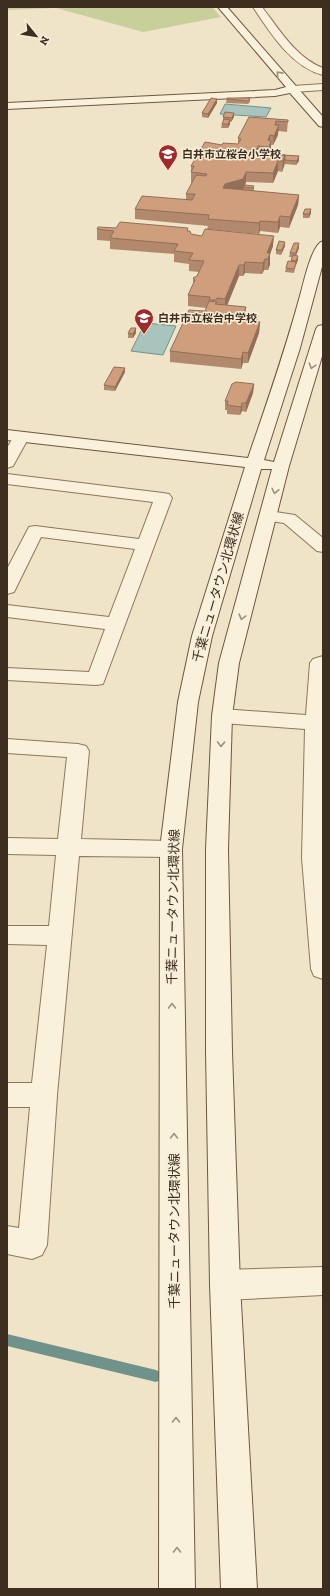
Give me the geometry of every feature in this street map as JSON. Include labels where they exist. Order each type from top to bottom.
[{"type":"street","points":[[222,7],[323,124]]},
{"type":"street","points":[[257,7],[292,50],[310,67],[323,72]]},
{"type":"street","points":[[298,76],[318,99]]},
{"type":"street","points":[[7,100],[271,87],[293,89]]},
{"type":"street","points":[[7,106],[275,93],[293,89],[323,87]]},
{"type":"street","name":"千葉ニュータウン北環状線","points":[[177,1589],[171,849],[188,702],[202,636],[254,464],[293,348],[314,269],[323,245]]},
{"type":"street","points":[[239,1589],[225,1285],[217,938],[222,716],[230,663],[281,466],[323,329]]},
{"type":"street","points":[[7,463],[14,436],[281,466]]},
{"type":"street","points":[[7,479],[163,498],[96,679],[7,674]]},
{"type":"street","points":[[269,516],[289,519],[323,548]]},
{"type":"street","points":[[7,588],[35,531],[145,545]]},
{"type":"street","points":[[7,611],[116,624]]},
{"type":"street","points":[[323,662],[320,663],[316,722],[313,858],[323,968]]},
{"type":"street","points":[[222,716],[316,722]]},
{"type":"street","points":[[7,746],[78,751],[44,1095],[32,1245],[7,1240]]},
{"type":"street","points":[[7,846],[171,849]]},
{"type":"street","points":[[7,935],[60,936]]},
{"type":"street","points":[[7,1094],[44,1095]]},
{"type":"street","points":[[225,1285],[323,1281]]},
{"type":"green space","points":[[7,7],[212,7],[221,17],[143,32],[56,8],[7,10]]},
{"type":"water","points":[[225,104],[271,108],[266,117],[220,114]]},
{"type":"water","points":[[145,323],[176,326],[163,355],[131,351]]},
{"type":"building","points":[[211,98],[217,99],[208,114],[202,113]]},
{"type":"building","points":[[227,98],[250,98],[248,101]]},
{"type":"building","points":[[225,112],[234,113],[232,118],[223,117]]},
{"type":"building","points":[[249,117],[288,120],[288,122],[276,121],[275,125],[279,125],[274,136],[270,135],[268,140],[271,141],[269,147],[258,146],[255,153],[285,155],[283,161],[278,161],[273,173],[246,172],[243,179],[225,184],[223,188],[299,195],[290,217],[280,216],[278,222],[260,221],[259,223],[208,219],[209,215],[135,209],[142,196],[192,200],[195,194],[186,194],[196,175],[206,176],[207,174],[191,172],[194,166],[191,166],[205,142],[222,145],[223,143],[238,144],[241,139],[238,138]]},
{"type":"building","points":[[224,119],[230,120],[228,124],[222,124]]},
{"type":"building","points":[[285,155],[299,156],[297,161],[285,160]]},
{"type":"building","points":[[245,185],[254,186],[253,188],[243,187]]},
{"type":"building","points":[[305,209],[311,209],[309,214],[303,214]]},
{"type":"building","points":[[120,222],[188,228],[187,231],[190,231],[191,234],[202,236],[205,229],[274,236],[267,253],[270,253],[268,259],[265,259],[263,263],[245,262],[244,265],[239,265],[225,299],[217,298],[216,300],[209,300],[210,297],[188,295],[195,280],[193,278],[197,276],[204,261],[189,260],[193,253],[174,251],[178,244],[110,238],[114,231],[97,229],[98,227],[116,228]]},
{"type":"building","points":[[279,241],[285,242],[282,250],[276,250]]},
{"type":"building","points":[[294,243],[299,243],[296,253],[290,253]]},
{"type":"building","points":[[293,255],[298,256],[296,261],[291,260]]},
{"type":"building","points":[[288,261],[296,262],[294,269],[286,268]]},
{"type":"building","points":[[209,301],[217,302],[215,304],[246,307],[243,315],[258,316],[256,322],[260,322],[248,353],[243,352],[241,359],[170,351],[189,310],[205,311]]},
{"type":"building","points":[[131,328],[136,328],[133,334],[128,333]]},
{"type":"building","points":[[114,367],[125,368],[115,387],[104,385]]},
{"type":"building","points":[[236,382],[254,384],[246,403],[242,403],[241,407],[227,405],[228,401],[225,401],[232,384]]},
{"type":"waterway","points":[[7,1340],[156,1376]]},
{"type":"place","name":"白井市立桜台小学校","points":[[168,171]]},
{"type":"place","name":"白井市立桜台中学校","points":[[144,335]]}]
